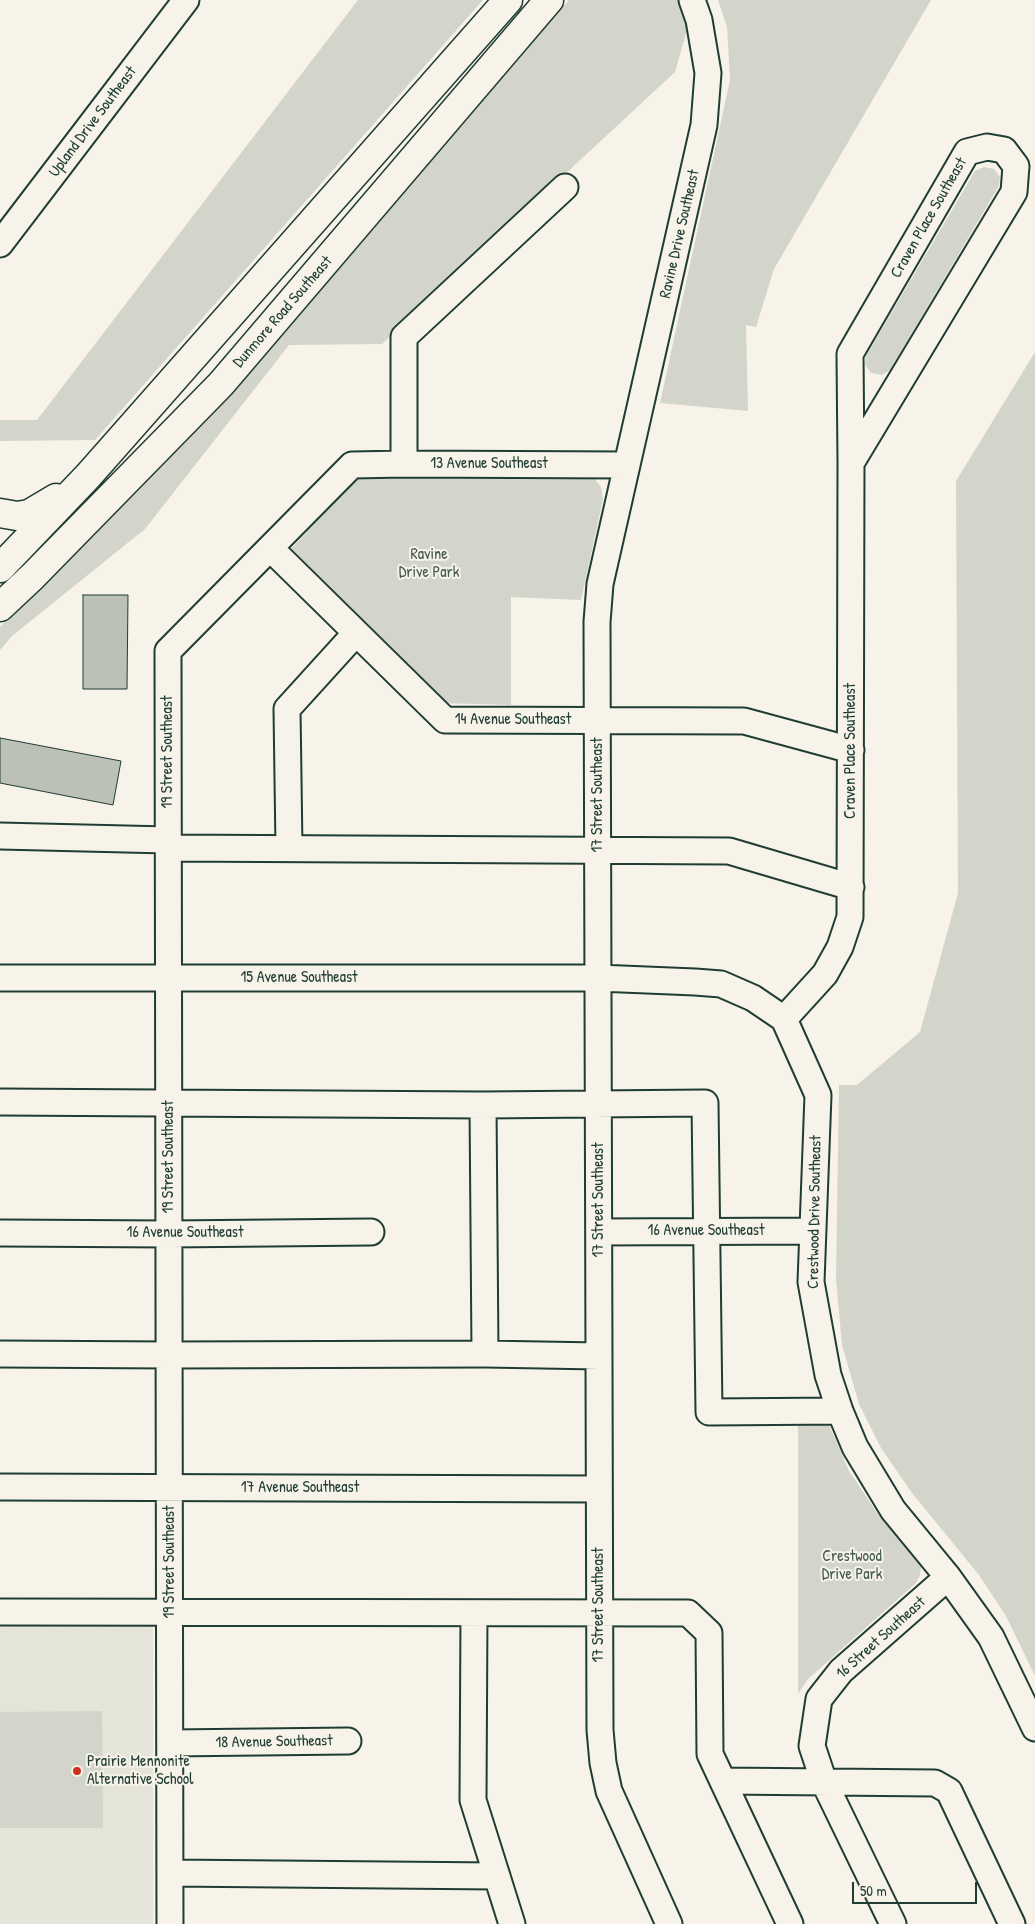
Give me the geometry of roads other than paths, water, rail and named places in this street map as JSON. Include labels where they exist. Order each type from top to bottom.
[{"type":"main road","points":[[32,577],[4,555],[88,476],[508,0]]},
{"type":"main road","name":"Dunmore Road Southeast","points":[[0,607],[32,577],[221,384],[549,0]]},
{"type":"main road","points":[[0,513],[17,516],[29,514],[88,476]]},
{"type":"street","name":"Upland Drive Southeast","points":[[0,244],[186,0]]},
{"type":"street","name":"Ravine Drive Southeast","points":[[626,466],[704,125],[708,73],[699,20],[692,0]]},
{"type":"street","name":"Craven Place Southeast","points":[[784,1018],[825,974],[840,947],[850,916],[852,463],[850,354],[967,152],[987,147],[1004,150],[1016,166],[1014,192],[852,463]]},
{"type":"street","points":[[404,464],[404,337],[565,186]]},
{"type":"street","name":"13 Avenue Southeast","points":[[352,465],[626,466]]},
{"type":"street","name":"19 Street Southeast","points":[[170,1924],[168,651],[352,465]]},
{"type":"street","name":"17 Street Southeast","points":[[626,466],[600,584],[597,622],[600,1730],[603,1763],[610,1791],[666,1923]]},
{"type":"street","name":"14 Avenue Southeast","points":[[270,548],[445,720],[744,721],[852,750]]},
{"type":"street","points":[[289,848],[287,709],[356,633]]},
{"type":"street","points":[[0,836],[289,848],[729,851],[851,887]]},
{"type":"street","name":"15 Avenue Southeast","points":[[0,978],[598,978]]},
{"type":"street","points":[[598,978],[721,984],[753,998],[784,1018]]},
{"type":"street","name":"Crestwood Drive Southeast","points":[[784,1018],[818,1095],[811,1282],[828,1375],[840,1411],[855,1447],[893,1510],[948,1577],[991,1637],[1035,1728]]},
{"type":"street","points":[[0,1102],[484,1105],[705,1103],[709,1412],[840,1411]]},
{"type":"street","points":[[484,1105],[485,1354]]},
{"type":"street","name":"16 Avenue Southeast","points":[[599,1232],[813,1231]]},
{"type":"street","name":"16 Avenue Southeast","points":[[0,1233],[370,1232]]},
{"type":"street","points":[[0,1354],[485,1354],[599,1356]]},
{"type":"street","name":"17 Avenue Southeast","points":[[0,1487],[599,1489]]},
{"type":"street","name":"16 Street Southeast","points":[[893,1924],[824,1782],[812,1746],[818,1700],[841,1671],[948,1577]]},
{"type":"street","points":[[0,1612],[688,1613],[709,1633],[710,1754],[790,1924]]},
{"type":"street","points":[[474,1612],[473,1800],[512,1924]]},
{"type":"street","name":"18 Avenue Southeast","points":[[170,1743],[348,1741]]},
{"type":"street","points":[[723,1781],[935,1783],[949,1791],[1012,1924]]},
{"type":"street","points":[[170,1873],[496,1876]]},
{"type":"place","name":"Prairie Mennonite Alternative School","points":[[77,1771]]},
{"type":"park label","name":"Ravine Drive Park","points":[[429,564]]},
{"type":"park label","name":"Crestwood Drive Park","points":[[852,1566]]}]
